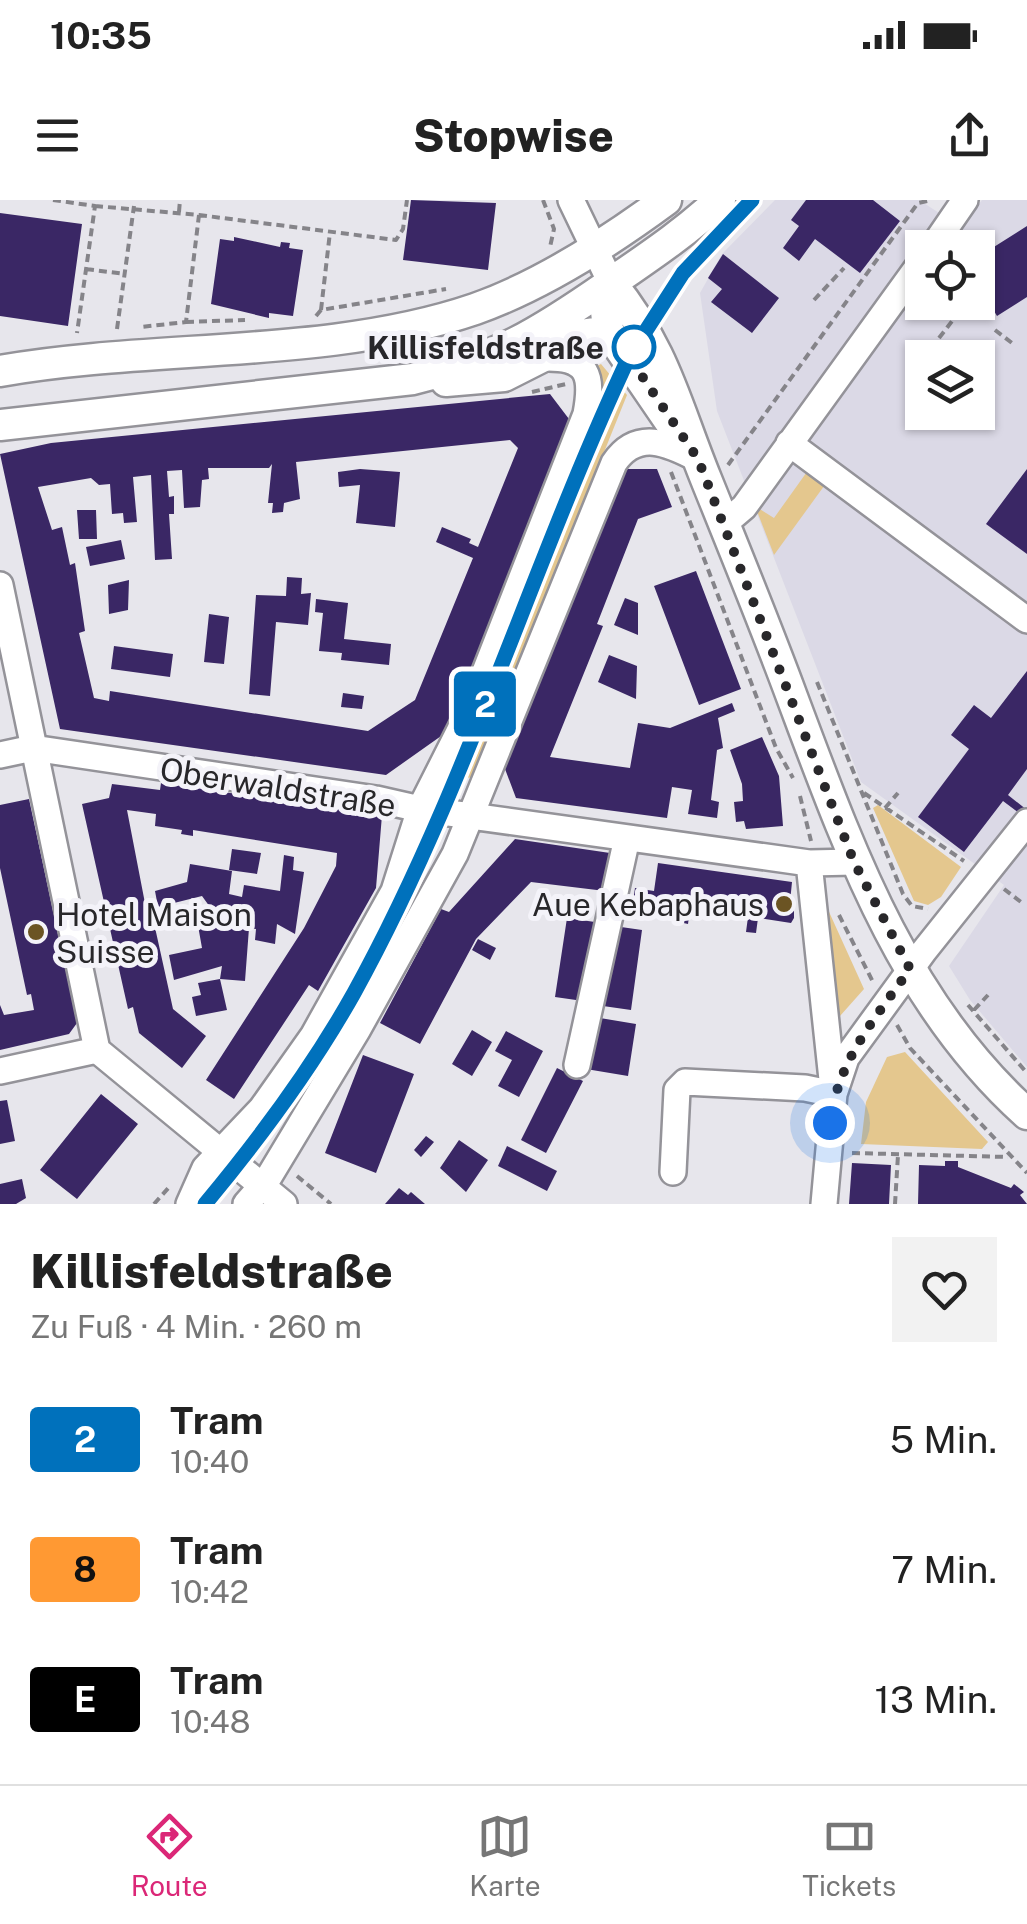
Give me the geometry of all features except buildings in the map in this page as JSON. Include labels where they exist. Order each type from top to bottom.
[{"type":"main road","points":[[0,371],[406,326],[479,307],[591,250],[666,200]]},
{"type":"main road","points":[[703,200],[618,270],[605,300],[608,331],[713,461]]},
{"type":"main road","points":[[414,379],[517,346],[679,236],[720,200]]},
{"type":"main road","points":[[611,284],[634,309],[713,461],[724,524],[854,862],[932,1009],[999,1089],[1027,1114]]},
{"type":"main road","points":[[0,425],[414,379],[488,380],[545,358],[587,334],[608,331]]},
{"type":"street","points":[[571,200],[591,250],[611,284]]},
{"type":"street","points":[[944,230],[965,200]]},
{"type":"street","points":[[724,524],[744,506],[905,284]]},
{"type":"street","points":[[189,1204],[217,1152],[284,1081],[354,969],[394,892],[420,810],[470,710],[586,414],[589,379],[585,371],[565,358],[545,358]]},
{"type":"street","points":[[254,1195],[358,1029],[473,816],[614,463],[633,444],[659,440],[713,461]]},
{"type":"street","points":[[789,442],[1027,620]]},
{"type":"street","points":[[0,585],[97,1050],[217,1152],[254,1195],[284,1204]]},
{"type":"street","name":"Oberwaldstraße","points":[[0,755],[33,748],[376,798],[420,810],[809,863],[854,862]]},
{"type":"street","points":[[824,1204],[834,1094],[846,1058],[910,969],[1027,822]]},
{"type":"street","points":[[577,1066],[627,838]]},
{"type":"street","points":[[809,863],[834,1094]]},
{"type":"street","points":[[0,1072],[97,1050]]},
{"type":"street","points":[[673,1172],[677,1090],[684,1082],[805,1088],[834,1094]]},
{"type":"path","points":[[53,200],[134,206],[396,240],[403,229],[407,200]]},
{"type":"path","points":[[178,212],[180,200]]},
{"type":"path","points":[[540,254],[554,236],[543,200]]},
{"type":"path","points":[[713,461],[918,203],[932,200]]},
{"type":"path","points":[[75,348],[94,206]]},
{"type":"path","points":[[117,330],[134,206]]},
{"type":"path","points":[[104,331],[186,322],[199,215]]},
{"type":"path","points":[[310,324],[321,310],[330,232]]},
{"type":"path","points":[[814,300],[844,268]]},
{"type":"path","points":[[86,269],[125,274]]},
{"type":"path","points":[[321,310],[436,288],[449,289]]},
{"type":"path","points":[[939,338],[952,320]]},
{"type":"path","points":[[995,330],[1012,343]]},
{"type":"path","points":[[77,334],[90,332]]},
{"type":"path","points":[[816,680],[903,894],[912,906],[930,908],[944,928]]},
{"type":"path","points":[[862,791],[986,876]]},
{"type":"path","points":[[886,808],[898,793]]},
{"type":"path","points":[[967,1017],[988,995]]},
{"type":"path","points":[[964,1001],[1026,1072]]},
{"type":"path","points":[[828,1152],[1008,1157],[1027,1172]]},
{"type":"path","points":[[895,1204],[898,1155]]},
{"type":"shaded area","points":[[775,200],[919,200],[961,227],[982,200],[1027,200],[1027,1067],[970,1000],[949,966],[1004,885],[861,782],[717,411],[700,293],[722,254]]},
{"type":"shaded area","points":[[601,364],[627,395],[473,778],[452,776],[595,367]]},
{"type":"shaded area","points":[[809,469],[827,482],[774,555],[755,506],[774,518]]},
{"type":"shaded area","points":[[878,805],[961,867],[941,897],[928,905],[914,901],[873,808]]},
{"type":"shaded area","points":[[825,903],[864,989],[840,1016],[832,1017]]},
{"type":"shaded area","points":[[905,1052],[988,1142],[982,1149],[861,1144],[866,1102],[887,1057]]},
{"type":"tram line","points":[[205,1204],[260,1134],[309,1061],[398,909],[629,357],[683,273],[752,200]]},
{"type":"tram line","name":"2","points":[[205,1204],[271,1121],[312,1061],[398,908],[629,357],[683,273],[752,200]]},
{"type":"place","name":"Killisfeldstraße","points":[[634,347]]},
{"type":"place","name":"Aue Kebaphaus","points":[[784,904]]},
{"type":"place","name":"Hotel Maison Suisse","points":[[36,932]]},
{"type":"route","points":[[634,347],[629,357],[698,459],[791,692],[844,838],[910,969],[846,1058],[834,1094],[830,1123]]}]
